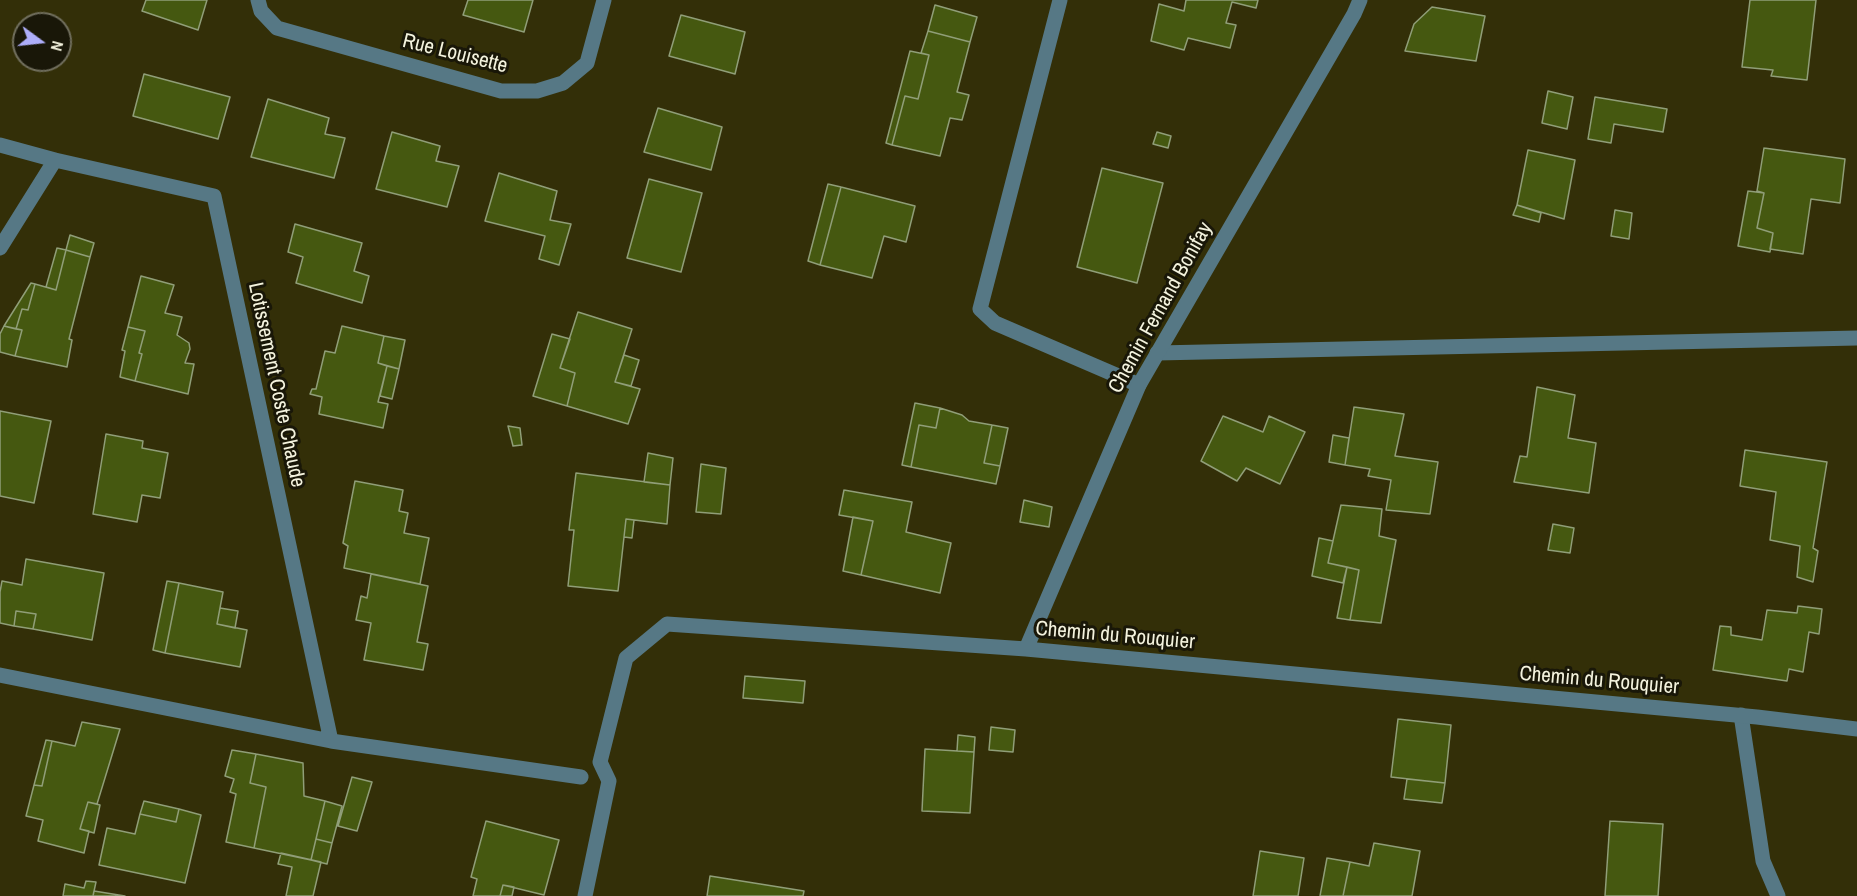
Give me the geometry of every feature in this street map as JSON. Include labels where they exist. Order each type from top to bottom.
[{"type":"street","name":"Rue Louisette","points":[[258,0],[261,10],[277,28],[501,90],[528,91],[537,91],[563,83],[587,63],[604,0]]},
{"type":"street","points":[[1060,0],[980,309],[995,323],[1139,385]]},
{"type":"street","name":"Chemin Fernand Bonifay","points":[[1026,649],[1139,385],[1360,0]]},
{"type":"street","name":"Lotissement Coste Chaude","points":[[0,145],[214,196],[331,741]]},
{"type":"street","points":[[0,248],[56,160]]},
{"type":"street","points":[[1157,353],[1857,338]]},
{"type":"street","name":"Chemin du Rouquier","points":[[585,896],[609,781],[600,762],[626,658],[667,624],[1026,649],[1741,715],[1857,729]]},
{"type":"street","points":[[0,675],[331,741],[581,777]]},
{"type":"street","points":[[1741,715],[1763,861],[1778,896]]},
{"type":"building","points":[[146,0],[207,0],[198,30],[142,11]]},
{"type":"building","points":[[468,0],[533,0],[524,32],[463,15]]},
{"type":"building","points":[[1186,0],[1258,0],[1256,8],[1232,2],[1226,23],[1236,25],[1230,48],[1188,38],[1184,50],[1151,41],[1159,4],[1184,11]]},
{"type":"building","points":[[1750,0],[1816,0],[1807,80],[1771,76],[1773,70],[1742,67]]},
{"type":"building","points":[[935,5],[977,17],[970,42],[928,31]]},
{"type":"building","points":[[1432,7],[1485,16],[1476,61],[1405,51],[1414,24]]},
{"type":"building","points":[[681,15],[745,32],[735,74],[669,56]]},
{"type":"building","points":[[928,31],[970,42],[957,92],[969,95],[962,120],[950,118],[940,156],[892,145],[905,96],[918,99],[929,55],[921,53]]},
{"type":"building","points":[[910,51],[929,55],[918,99],[905,96],[892,145],[886,143]]},
{"type":"building","points":[[144,74],[230,97],[218,139],[133,116]]},
{"type":"building","points":[[1548,91],[1573,97],[1567,129],[1542,123]]},
{"type":"building","points":[[1595,97],[1667,109],[1663,132],[1614,124],[1611,143],[1588,139]]},
{"type":"building","points":[[268,99],[329,118],[325,134],[345,138],[334,178],[251,157]]},
{"type":"building","points":[[658,108],[722,127],[711,170],[644,152]]},
{"type":"building","points":[[392,132],[440,146],[436,161],[459,166],[447,207],[376,189]]},
{"type":"building","points":[[1157,132],[1171,136],[1168,148],[1153,144]]},
{"type":"building","points":[[1764,148],[1845,159],[1840,203],[1811,199],[1803,254],[1770,249],[1773,233],[1757,228],[1764,193],[1757,191]]},
{"type":"building","points":[[1528,150],[1575,160],[1564,219],[1517,205]]},
{"type":"building","points":[[1102,168],[1163,183],[1137,283],[1077,267]]},
{"type":"building","points":[[499,173],[557,191],[550,220],[571,224],[559,265],[539,259],[545,236],[485,221]]},
{"type":"building","points":[[649,179],[702,193],[681,272],[627,258]]},
{"type":"building","points":[[828,184],[841,187],[820,265],[808,261]]},
{"type":"building","points":[[841,187],[915,206],[906,242],[884,236],[872,278],[820,265]]},
{"type":"building","points":[[1748,191],[1764,193],[1757,228],[1773,233],[1770,252],[1738,246]]},
{"type":"building","points":[[1517,205],[1541,213],[1539,222],[1513,215]]},
{"type":"building","points":[[1615,210],[1632,213],[1629,239],[1611,236]]},
{"type":"building","points":[[295,224],[362,243],[354,271],[369,276],[362,303],[296,283],[303,257],[288,252]]},
{"type":"building","points":[[70,235],[94,243],[90,257],[66,250]]},
{"type":"building","points":[[57,248],[66,250],[56,290],[46,287]]},
{"type":"building","points":[[66,250],[90,257],[69,339],[72,340],[67,367],[15,356],[22,330],[16,329],[22,309],[28,310],[35,284],[56,290]]},
{"type":"building","points":[[141,276],[174,285],[165,313],[182,317],[177,335],[189,343],[190,349],[185,363],[194,364],[188,394],[135,381],[145,331],[128,327]]},
{"type":"building","points":[[31,283],[35,284],[28,310],[22,309],[16,329],[4,326]]},
{"type":"building","points":[[578,312],[632,329],[615,382],[640,389],[628,424],[567,406],[575,373],[560,368]]},
{"type":"building","points":[[4,326],[22,330],[15,356],[0,352],[0,334]]},
{"type":"building","points":[[342,326],[384,336],[378,363],[387,366],[378,402],[388,404],[383,428],[319,414],[322,397],[310,394],[312,389],[316,389],[325,351],[335,353]]},
{"type":"building","points":[[128,327],[145,331],[135,381],[120,377],[125,351],[122,350]]},
{"type":"building","points":[[552,334],[570,339],[560,368],[575,373],[567,406],[533,396]]},
{"type":"building","points":[[384,336],[405,340],[399,369],[378,363]]},
{"type":"building","points":[[624,355],[639,360],[631,386],[615,382]]},
{"type":"building","points":[[387,366],[399,369],[392,399],[380,396]]},
{"type":"building","points":[[1537,387],[1575,395],[1568,438],[1596,443],[1589,493],[1514,482],[1520,456],[1527,457]]},
{"type":"building","points":[[915,403],[940,408],[936,428],[919,425],[911,467],[902,465]]},
{"type":"building","points":[[1354,407],[1404,414],[1395,456],[1438,462],[1430,514],[1386,510],[1391,480],[1368,476],[1370,469],[1345,465]]},
{"type":"building","points":[[940,408],[962,415],[969,421],[992,425],[984,463],[1000,466],[996,484],[911,467],[919,425],[936,428]]},
{"type":"building","points":[[0,411],[51,421],[34,503],[0,496]]},
{"type":"building","points":[[1223,416],[1263,432],[1269,416],[1305,432],[1280,484],[1246,468],[1237,481],[1201,461]]},
{"type":"building","points":[[992,425],[1008,428],[1000,466],[984,463]]},
{"type":"building","points":[[508,426],[520,428],[522,445],[513,446]]},
{"type":"building","points":[[106,434],[143,441],[142,448],[168,453],[160,498],[142,495],[137,522],[93,514]]},
{"type":"building","points":[[1333,435],[1349,438],[1345,465],[1329,462]]},
{"type":"building","points":[[1745,450],[1827,462],[1813,548],[1818,551],[1813,582],[1797,577],[1800,546],[1770,540],[1776,492],[1740,486]]},
{"type":"building","points":[[648,453],[673,458],[670,485],[644,482]]},
{"type":"building","points":[[701,464],[726,468],[721,514],[696,512]]},
{"type":"building","points":[[576,473],[670,485],[667,524],[626,519],[618,591],[568,586],[574,530],[569,530]]},
{"type":"building","points":[[355,481],[403,490],[399,511],[408,513],[404,533],[429,538],[420,584],[344,568],[348,546],[343,543]]},
{"type":"building","points":[[844,490],[912,502],[906,532],[951,543],[940,593],[861,575],[873,521],[839,515]]},
{"type":"building","points":[[1024,500],[1052,507],[1049,527],[1020,522]]},
{"type":"building","points":[[1341,505],[1382,509],[1379,536],[1396,540],[1381,623],[1350,620],[1359,570],[1328,563]]},
{"type":"building","points":[[853,517],[873,521],[861,575],[843,571]]},
{"type":"building","points":[[626,519],[634,520],[632,538],[624,537]]},
{"type":"building","points":[[1553,524],[1574,528],[1570,553],[1548,550]]},
{"type":"building","points":[[1319,538],[1333,541],[1328,563],[1347,567],[1343,583],[1312,576]]},
{"type":"building","points":[[26,559],[104,573],[92,640],[33,629],[36,614],[16,611],[14,626],[0,623],[2,581],[22,585]]},
{"type":"building","points":[[1347,567],[1359,570],[1350,620],[1337,618]]},
{"type":"building","points":[[371,574],[428,586],[417,642],[428,644],[423,670],[364,660],[371,623],[356,620],[361,596],[367,598]]},
{"type":"building","points":[[167,581],[179,583],[165,653],[153,650]]},
{"type":"building","points":[[179,583],[223,592],[217,624],[247,630],[240,667],[165,653]]},
{"type":"building","points":[[1798,606],[1822,609],[1819,634],[1809,632],[1803,672],[1789,669],[1787,681],[1713,670],[1720,626],[1731,627],[1731,635],[1762,640],[1767,610],[1797,613]]},
{"type":"building","points":[[220,608],[238,611],[235,628],[217,624]]},
{"type":"building","points":[[16,611],[36,614],[33,629],[14,626]]},
{"type":"building","points":[[745,676],[805,681],[803,703],[743,698]]},
{"type":"building","points":[[1398,719],[1451,725],[1445,783],[1391,777]]},
{"type":"building","points":[[82,722],[120,729],[97,804],[88,802],[80,829],[89,831],[84,853],[38,841],[43,820],[26,816],[34,785],[42,786],[52,741],[75,746]]},
{"type":"building","points":[[991,727],[1015,730],[1013,752],[989,750]]},
{"type":"building","points":[[958,735],[975,737],[974,752],[957,751]]},
{"type":"building","points":[[46,740],[52,741],[42,786],[34,785]]},
{"type":"building","points":[[925,749],[974,752],[970,813],[922,811]]},
{"type":"building","points":[[232,750],[256,754],[250,783],[266,787],[254,848],[226,842],[236,794],[230,792],[234,779],[225,776]]},
{"type":"building","points":[[256,754],[303,763],[304,796],[325,801],[311,860],[254,848],[266,787],[250,783]]},
{"type":"building","points":[[352,777],[372,782],[357,831],[338,826]]},
{"type":"building","points":[[1407,779],[1445,783],[1442,803],[1404,799]]},
{"type":"building","points":[[144,801],[179,809],[176,822],[140,814]]},
{"type":"building","points":[[325,801],[342,806],[332,843],[316,839]]},
{"type":"building","points":[[88,802],[100,805],[94,833],[80,829]]},
{"type":"building","points":[[179,809],[201,815],[185,883],[99,865],[107,828],[135,834],[140,814],[176,822]]},
{"type":"building","points":[[486,821],[559,840],[544,895],[503,885],[500,896],[473,896],[477,879],[471,877]]},
{"type":"building","points":[[1610,821],[1663,824],[1658,896],[1605,896]]},
{"type":"building","points":[[316,839],[332,843],[327,864],[311,860]]},
{"type":"building","points":[[1374,843],[1420,851],[1412,896],[1343,896],[1350,862],[1369,866]]},
{"type":"building","points":[[1260,851],[1304,858],[1298,896],[1253,896]]},
{"type":"building","points":[[281,853],[321,862],[313,896],[286,896],[292,867],[278,864]]},
{"type":"building","points":[[1327,858],[1350,862],[1343,896],[1320,896]]},
{"type":"building","points":[[710,876],[804,891],[803,896],[707,896]]},
{"type":"building","points":[[86,881],[96,882],[93,896],[63,896],[65,884],[84,888]]},
{"type":"building","points":[[503,885],[514,887],[512,896],[500,896]]},
{"type":"building","points":[[94,891],[125,896],[93,896]]}]
